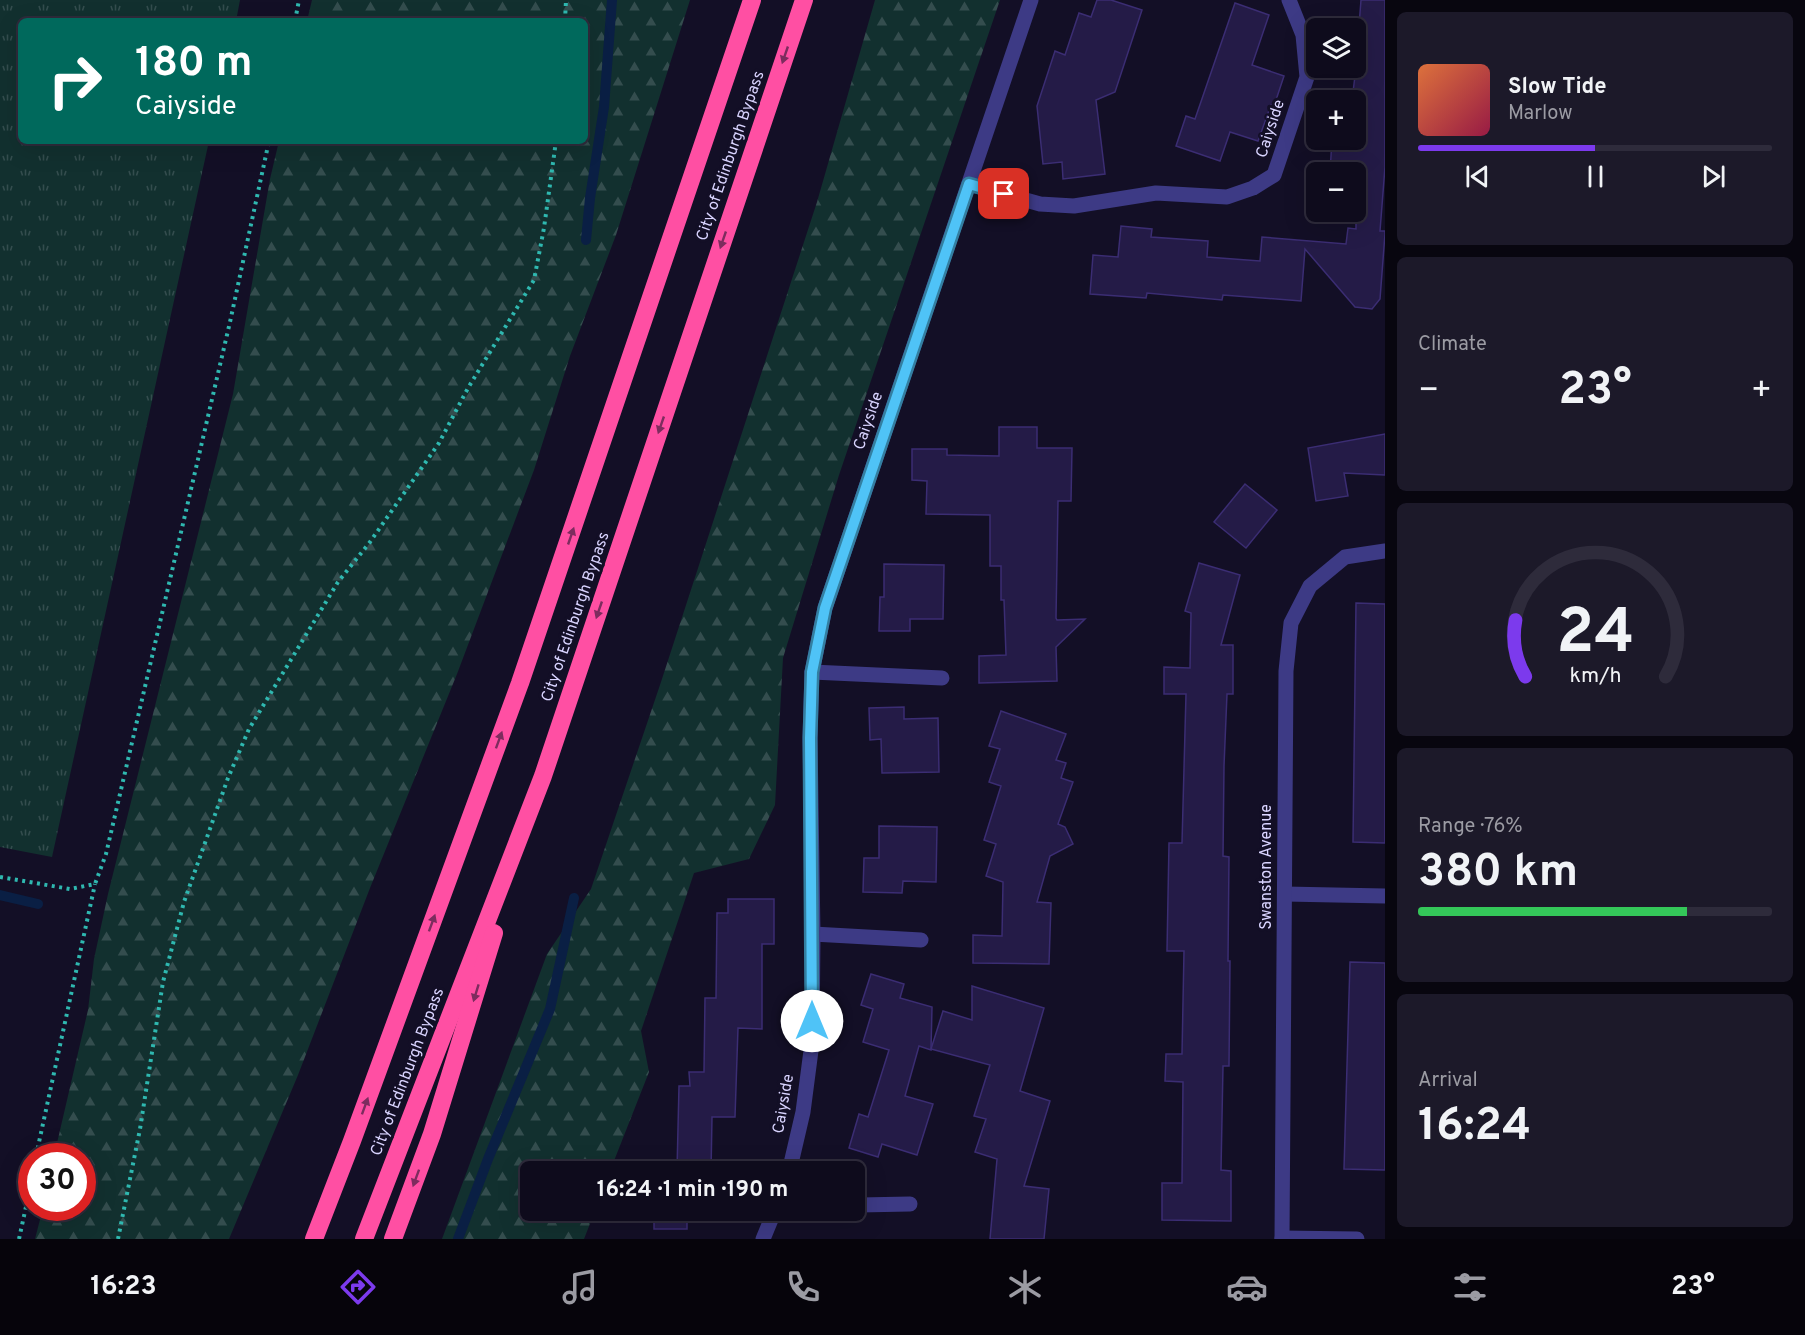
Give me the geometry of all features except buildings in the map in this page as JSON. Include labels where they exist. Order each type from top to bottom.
[{"type":"highway","name":"City of Edinburgh Bypass","points":[[314,1239],[520,683],[752,0]]},
{"type":"highway","name":"City of Edinburgh Bypass","points":[[364,1239],[543,776],[804,0]]},
{"type":"highway","points":[[393,1239],[432,1134],[543,776]]},
{"type":"highway","points":[[306,1239],[352,1141]]},
{"type":"street","name":"Caiyside","points":[[792,1161],[803,1112],[812,1043],[810,738],[812,672],[825,608],[1031,0]]},
{"type":"street","name":"Caiyside","points":[[969,184],[1040,204],[1074,206],[1156,193],[1227,196],[1253,188],[1275,175],[1307,78],[1303,35],[1289,0]]},
{"type":"street","name":"Swanston Avenue","points":[[1282,1239],[1286,671],[1291,623],[1310,585],[1346,557],[1385,551]]},
{"type":"street","points":[[812,672],[942,678]]},
{"type":"street","points":[[1285,894],[1385,896]]},
{"type":"street","points":[[813,934],[921,940]]},
{"type":"street","points":[[865,1204],[910,1204]]},
{"type":"street","points":[[763,1239],[770,1221]]},
{"type":"street","points":[[1282,1239],[1357,1239]]},
{"type":"path","points":[[296,18],[299,0]]},
{"type":"path","points":[[565,18],[566,0]]},
{"type":"path","points":[[39,1143],[95,884],[106,854],[230,322],[268,144]]},
{"type":"path","points":[[118,1239],[140,1129],[163,982],[184,902],[228,778],[249,729],[338,582],[370,542],[438,443],[468,388],[534,279],[544,228],[556,144]]},
{"type":"path","points":[[0,877],[70,889],[95,884]]},
{"type":"path","points":[[18,1239],[22,1221]]},
{"type":"green space","points":[[0,0],[240,0],[237,18],[18,18],[18,144],[208,144],[52,857],[0,847]]},
{"type":"green space","points":[[312,0],[690,0],[616,235],[570,356],[534,470],[457,674],[370,888],[298,1075],[229,1239],[35,1239],[40,1221],[96,1221],[96,1143],[57,1143],[88,1010],[94,959],[108,894],[233,394],[270,179],[278,144],[588,144],[588,18],[308,18]]},
{"type":"green space","points":[[875,0],[1000,0],[839,475],[783,658],[775,805],[749,859],[694,873],[641,1031],[649,1072],[614,1161],[520,1161],[520,1221],[591,1221],[584,1239],[442,1239],[547,954],[591,889],[661,682],[817,202]]},
{"type":"waterway","points":[[586,240],[604,107],[612,0]]},
{"type":"waterway","points":[[0,895],[38,904]]},
{"type":"waterway","points":[[458,1239],[488,1159],[550,1009],[574,898]]},
{"type":"route","points":[[812,1021],[810,738],[812,672],[825,608],[969,184],[1004,194]]}]
